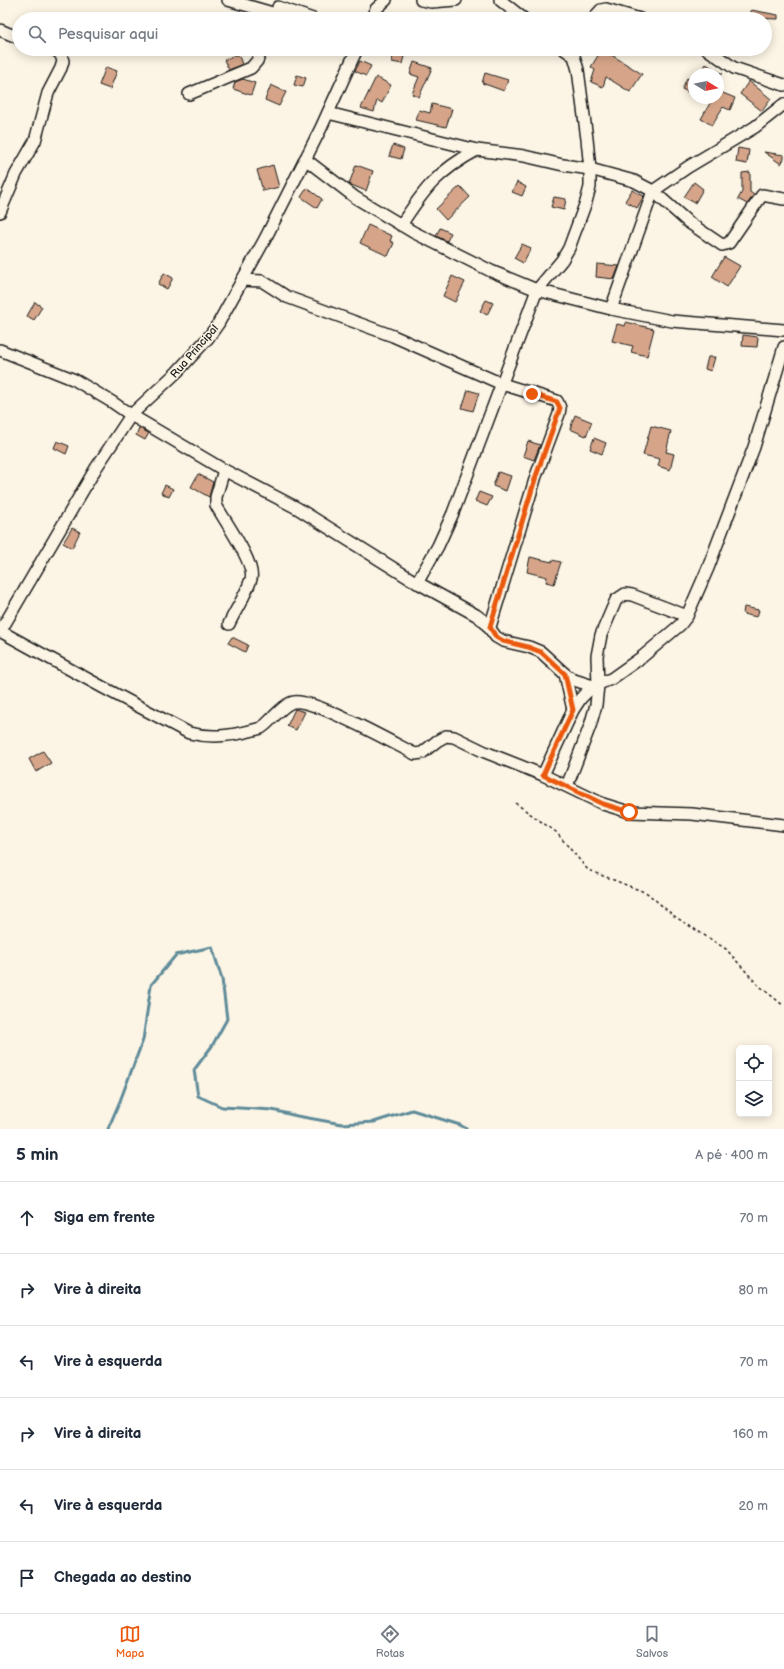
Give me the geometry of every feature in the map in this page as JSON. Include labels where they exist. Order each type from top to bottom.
[{"type":"street","points":[[228,0],[277,10]]},
{"type":"street","points":[[374,12],[386,0]]},
{"type":"street","points":[[421,0],[431,2],[456,0]]},
{"type":"street","points":[[500,0],[515,12]]},
{"type":"street","points":[[599,12],[606,9],[616,12]]},
{"type":"street","points":[[0,30],[12,35]]},
{"type":"street","points":[[0,212],[16,174],[35,141],[48,94],[61,68],[63,61],[61,56]]},
{"type":"street","points":[[189,94],[251,68],[259,56]]},
{"type":"street","name":"Rua Principal","points":[[0,631],[96,468],[131,415],[177,372],[208,338],[218,324],[265,239],[328,113],[354,56]]},
{"type":"street","points":[[417,583],[438,546],[453,513],[537,290],[562,260],[569,248],[586,202],[590,187],[590,169],[576,56]]},
{"type":"street","points":[[717,56],[734,68],[784,85]]},
{"type":"street","points":[[611,309],[653,191],[682,171],[756,127],[784,104]]},
{"type":"street","points":[[328,113],[477,150],[524,156],[563,165],[590,169],[634,181],[653,191],[688,222],[722,245],[729,243],[762,195],[784,199]]},
{"type":"street","points":[[401,225],[420,196],[432,182],[447,168],[477,150]]},
{"type":"street","points":[[305,159],[356,198],[401,225],[448,251],[537,290],[611,309],[672,321],[784,330]]},
{"type":"street","points":[[242,280],[262,281],[287,297],[393,336],[502,384],[557,402],[560,408],[536,476],[490,627]]},
{"type":"street","points":[[543,775],[573,710],[581,698],[596,686],[611,679],[642,657],[680,625],[687,616],[708,568],[754,447],[784,347]]},
{"type":"street","points":[[0,350],[75,380],[224,470],[297,508],[417,583],[476,615],[490,627],[496,637],[503,641],[541,652],[565,674],[574,680],[596,686]]},
{"type":"street","points":[[224,470],[216,496],[216,505],[247,557],[252,578],[229,624]]},
{"type":"street","points":[[567,786],[590,726],[596,705],[598,645],[616,600],[625,594],[632,595],[687,616]]},
{"type":"street","points":[[0,631],[104,688],[190,733],[200,736],[222,736],[261,728],[288,704],[298,701],[320,707],[415,754],[422,753],[436,741],[446,736],[454,737],[485,752],[543,775],[603,804],[629,812],[692,814],[784,825]]},
{"type":"street","points":[[565,674],[573,710]]},
{"type":"path","points":[[515,803],[556,832],[588,870],[646,893],[674,916],[726,949],[757,984],[784,1006]]},
{"type":"building","points":[[751,10],[762,12],[751,12]]},
{"type":"building","points":[[772,14],[778,15],[778,19],[772,19]]},
{"type":"building","points":[[233,56],[239,56],[242,64],[229,70],[224,60]]},
{"type":"building","points":[[393,56],[404,56],[402,64],[392,62]]},
{"type":"building","points":[[598,56],[613,56],[642,74],[630,92],[606,77],[603,87],[591,82],[595,70],[591,67]]},
{"type":"building","points":[[360,61],[371,66],[366,76],[355,71]]},
{"type":"building","points":[[414,62],[432,68],[419,97],[412,94],[419,77],[410,74]]},
{"type":"building","points":[[706,64],[713,68],[704,68]]},
{"type":"building","points":[[106,67],[117,71],[110,89],[99,85]]},
{"type":"building","points":[[485,73],[508,80],[504,91],[482,83]]},
{"type":"building","points":[[297,75],[306,78],[303,87],[294,85]]},
{"type":"building","points":[[376,77],[391,85],[382,103],[377,100],[374,112],[361,108]]},
{"type":"building","points":[[687,78],[688,78],[688,92],[682,89]]},
{"type":"building","points":[[243,79],[255,83],[251,95],[233,89],[235,82]]},
{"type":"building","points":[[749,81],[771,99],[762,111],[740,94]]},
{"type":"building","points":[[271,85],[286,92],[279,106],[265,100]]},
{"type":"building","points":[[724,93],[735,98],[730,110],[723,107],[712,125],[701,119],[710,104],[724,104]]},
{"type":"building","points":[[432,104],[452,109],[446,127],[416,120],[419,110],[430,113]]},
{"type":"building","points":[[393,145],[404,149],[401,159],[389,156]]},
{"type":"building","points":[[738,148],[749,150],[747,164],[736,162]]},
{"type":"building","points":[[764,152],[784,155],[784,159],[781,164]]},
{"type":"building","points":[[273,165],[279,187],[263,191],[257,170]]},
{"type":"building","points":[[356,165],[373,171],[366,191],[349,184]]},
{"type":"building","points":[[750,172],[750,192],[754,195],[747,204],[738,199],[742,192],[742,173]]},
{"type":"building","points":[[517,182],[526,187],[522,196],[512,192]]},
{"type":"building","points":[[694,182],[703,189],[695,203],[684,197]]},
{"type":"building","points":[[460,186],[470,197],[446,220],[436,209]]},
{"type":"building","points":[[307,188],[322,199],[317,208],[301,197]]},
{"type":"building","points":[[632,190],[644,196],[637,208],[625,201]]},
{"type":"building","points":[[554,197],[566,199],[564,210],[551,207]]},
{"type":"building","points":[[368,225],[392,236],[390,241],[394,243],[388,256],[360,243]]},
{"type":"building","points":[[440,228],[451,233],[447,241],[436,236]]},
{"type":"building","points":[[522,244],[531,248],[523,263],[514,258]]},
{"type":"building","points":[[724,257],[740,266],[727,287],[712,277]]},
{"type":"building","points":[[597,264],[619,266],[614,279],[596,277]]},
{"type":"building","points":[[164,273],[173,278],[167,289],[158,284]]},
{"type":"building","points":[[452,276],[465,282],[455,302],[443,296]]},
{"type":"building","points":[[486,300],[493,303],[487,315],[480,311]]},
{"type":"building","points":[[35,302],[42,307],[34,320],[27,316]]},
{"type":"building","points":[[626,322],[654,329],[647,356],[631,352],[633,346],[612,341],[617,324],[625,326]]},
{"type":"building","points":[[743,335],[758,337],[757,347],[742,346]]},
{"type":"building","points":[[708,357],[715,357],[711,371],[705,369]]},
{"type":"building","points":[[468,390],[479,393],[473,411],[462,408]]},
{"type":"building","points":[[575,415],[592,422],[586,436],[570,429]]},
{"type":"building","points":[[651,426],[671,431],[666,452],[674,454],[670,470],[658,466],[660,459],[643,455]]},
{"type":"building","points":[[139,428],[149,433],[145,440],[136,435]]},
{"type":"building","points":[[594,438],[606,443],[602,454],[590,449]]},
{"type":"building","points":[[57,441],[69,446],[66,454],[54,448]]},
{"type":"building","points":[[528,441],[540,445],[534,460],[523,456]]},
{"type":"building","points":[[498,472],[511,476],[506,491],[493,486]]},
{"type":"building","points":[[198,474],[213,482],[209,497],[191,487]]},
{"type":"building","points":[[165,485],[173,489],[169,497],[161,493]]},
{"type":"building","points":[[479,492],[492,497],[487,506],[475,501]]},
{"type":"building","points":[[72,528],[80,532],[72,548],[63,543]]},
{"type":"building","points":[[530,557],[552,562],[552,560],[561,562],[554,584],[546,582],[547,577],[527,572]]},
{"type":"building","points":[[744,607],[759,610],[757,617],[743,614]]},
{"type":"building","points":[[232,637],[248,645],[245,652],[228,643]]},
{"type":"building","points":[[295,709],[305,712],[296,730],[287,726]]},
{"type":"building","points":[[43,751],[51,763],[36,772],[29,759]]},
{"type":"waterway","points":[[108,1129],[143,1040],[151,985],[176,955],[212,947],[222,979],[227,1019],[212,1046],[194,1070],[198,1096],[222,1107],[272,1110],[342,1124],[374,1122],[412,1110],[460,1125],[467,1129]]},
{"type":"route","points":[[532,394],[557,402],[560,408],[559,414],[536,476],[490,627],[496,637],[503,641],[541,652],[565,674],[573,710],[543,775],[603,804],[629,812]]}]
